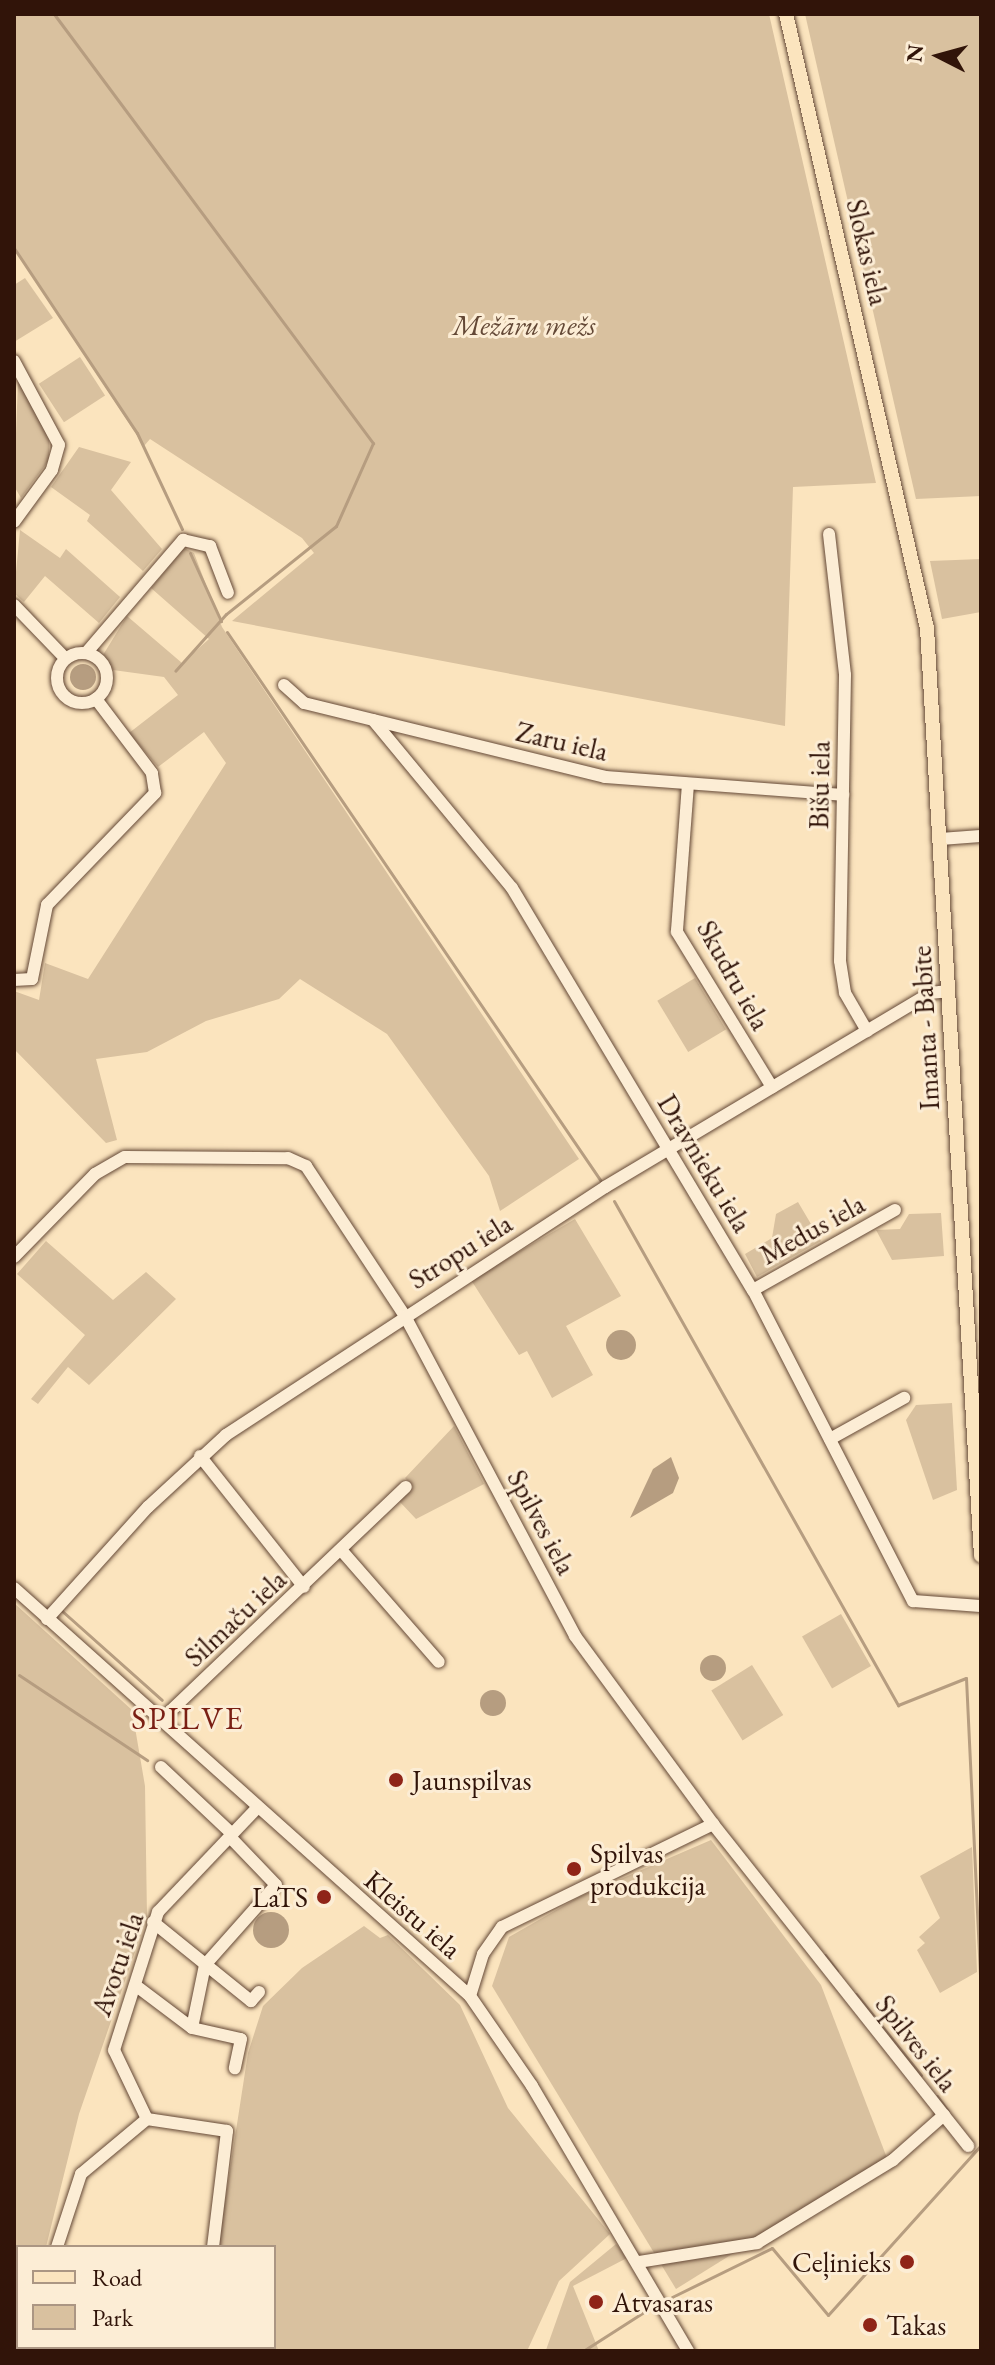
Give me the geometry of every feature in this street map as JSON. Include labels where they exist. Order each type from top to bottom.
[{"type":"main road","name":"Slokas iela","points":[[786,14],[898,502]]},
{"type":"main road","name":"Imanta - Babīte","points":[[898,502],[927,628],[981,1555]]},
{"type":"street","points":[[14,361],[50,417],[57,461],[14,522]]},
{"type":"street","name":"Bišu iela","points":[[829,534],[844,635],[840,961],[845,993],[867,1031]]},
{"type":"street","points":[[65,658],[87,652],[183,540],[210,546],[228,593]]},
{"type":"street","points":[[14,605],[65,658]]},
{"type":"street","points":[[87,652],[105,667],[96,699]]},
{"type":"street","points":[[65,658],[56,681],[61,693],[84,704],[96,699]]},
{"type":"street","name":"Zaru iela","points":[[284,685],[304,703],[605,777],[843,795]]},
{"type":"street","points":[[14,980],[32,979],[47,905],[155,793],[152,773],[96,699]]},
{"type":"street","name":"Dravnieku iela","points":[[373,720],[512,888],[753,1290],[913,1601],[981,1606]]},
{"type":"street","name":"Skudru iela","points":[[688,784],[677,932],[772,1087]]},
{"type":"street","points":[[940,839],[981,836]]},
{"type":"street","name":"Stropu iela","points":[[47,1619],[200,1456],[405,1316],[670,1150],[930,993],[949,991]]},
{"type":"street","name":"Spilves iela","points":[[14,1257],[95,1174],[125,1157],[288,1158],[314,1174],[405,1316],[575,1636],[713,1824],[968,2146]]},
{"type":"street","name":"Medus iela","points":[[753,1290],[895,1210]]},
{"type":"street","points":[[830,1439],[904,1398]]},
{"type":"street","points":[[200,1456],[304,1587]]},
{"type":"street","name":"Silmaču iela","points":[[161,1720],[406,1487]]},
{"type":"street","points":[[342,1551],[439,1662]]},
{"type":"street","name":"Kleistu iela","points":[[14,1588],[470,1996],[639,2262],[688,2351]]},
{"type":"street","points":[[161,1767],[231,1836],[276,1890],[205,1965],[192,2028]]},
{"type":"street","name":"Avotu iela","points":[[147,2119],[114,2050],[139,1988],[153,1922],[258,1807]]},
{"type":"street","points":[[470,1996],[483,1954],[502,1927],[713,1824]]},
{"type":"street","points":[[153,1922],[205,1965],[255,1996]]},
{"type":"street","points":[[139,1988],[192,2028],[241,2039],[235,2068]]},
{"type":"street","points":[[639,2262],[757,2243],[893,2160],[944,2115]]},
{"type":"street","points":[[58,2245],[81,2174],[147,2119],[227,2131],[213,2245]]},
{"type":"green space","name":"Mežāru mežs","points":[[14,14],[769,14],[876,483],[793,487],[785,726],[232,621],[314,553],[302,538],[150,439],[144,446],[14,248]]},
{"type":"green space","points":[[805,14],[981,14],[981,496],[916,499]]},
{"type":"green space","points":[[25,278],[53,318],[14,342],[14,285]]},
{"type":"green space","points":[[80,357],[105,396],[64,422],[39,384]]},
{"type":"green space","points":[[18,381],[49,431],[49,460],[21,498],[14,486]]},
{"type":"green space","points":[[79,447],[131,462],[111,490],[162,549],[143,571],[87,521],[90,515],[51,487]]},
{"type":"green space","points":[[20,530],[60,558],[66,549],[120,597],[99,623],[45,576],[24,602],[14,593]]},
{"type":"green space","points":[[184,548],[194,553],[222,627],[579,1159],[500,1211],[489,1176],[387,1034],[300,979],[279,999],[206,1021],[147,1052],[96,1059],[117,1140],[106,1143],[14,1049],[14,991],[39,1000],[45,963],[88,979],[226,763],[204,732],[158,767],[129,733],[178,695],[164,677],[113,670],[103,655],[127,616],[182,663],[209,639],[151,588]]},
{"type":"green space","points":[[981,559],[981,612],[942,619],[930,561]]},
{"type":"green space","points":[[695,978],[726,1029],[688,1052],[657,1001]]},
{"type":"green space","points":[[798,1202],[821,1241],[757,1277],[745,1254],[772,1238],[776,1214]]},
{"type":"green space","points":[[941,1213],[944,1256],[892,1260],[876,1230],[900,1229],[909,1214]]},
{"type":"green space","points":[[575,1219],[621,1296],[566,1326],[593,1375],[552,1398],[527,1351],[519,1355],[471,1280]]},
{"type":"green space","points":[[46,1241],[113,1300],[146,1272],[176,1299],[89,1385],[68,1367],[38,1404],[31,1399],[85,1335],[17,1274]]},
{"type":"green space","points":[[952,1403],[957,1490],[933,1500],[906,1420],[916,1405]]},
{"type":"green space","points":[[454,1426],[484,1484],[416,1519],[399,1501],[413,1487],[405,1478]]},
{"type":"green space","points":[[14,1603],[132,1710],[145,1786],[147,1917],[79,2114],[46,2245],[16,2245],[16,2349],[21,2351],[14,2351]]},
{"type":"green space","points":[[841,1614],[871,1666],[832,1688],[802,1636]]},
{"type":"green space","points":[[752,1665],[783,1715],[743,1740],[711,1690]]},
{"type":"green space","points":[[711,1840],[821,1985],[887,2158],[676,2289],[492,1986],[509,1937],[579,1897]]},
{"type":"green space","points":[[972,1847],[977,1972],[940,1993],[917,1950],[925,1943],[919,1937],[940,1918],[920,1876]]},
{"type":"green space","points":[[364,1926],[380,1938],[388,1935],[460,2005],[508,2108],[610,2234],[559,2281],[528,2349],[546,2350],[570,2282],[616,2244],[627,2258],[573,2286],[599,2351],[205,2351],[276,2349],[276,2245],[218,2245],[248,2053],[263,2006],[302,1968]]},
{"type":"shaded area","points":[[83,664],[92,668],[96,677],[92,686],[83,690],[74,686],[70,677],[74,668]]},
{"type":"shaded area","points":[[621,1330],[632,1334],[636,1345],[632,1356],[621,1360],[610,1356],[606,1345],[610,1334]]},
{"type":"shaded area","points":[[671,1457],[679,1478],[673,1493],[630,1518],[653,1469]]},
{"type":"shaded area","points":[[713,1655],[722,1659],[726,1668],[722,1677],[713,1681],[704,1677],[700,1668],[704,1659]]},
{"type":"shaded area","points":[[493,1690],[502,1694],[506,1703],[502,1712],[493,1716],[484,1712],[480,1703],[484,1694]]},
{"type":"shaded area","points":[[271,1912],[284,1917],[289,1930],[284,1943],[271,1948],[258,1943],[253,1930],[258,1917]]},
{"type":"waterway","points":[[54,14],[373,443],[336,526],[226,614],[175,671]]},
{"type":"waterway","points":[[14,248],[137,433],[182,529]]},
{"type":"waterway","points":[[190,553],[221,621]]},
{"type":"waterway","points":[[227,632],[603,1184]]},
{"type":"waterway","points":[[614,1201],[898,1705],[966,1678],[981,2000]]},
{"type":"waterway","points":[[61,1610],[162,1700]]},
{"type":"waterway","points":[[19,1675],[147,1760]]},
{"type":"waterway","points":[[825,1955],[837,1971]]},
{"type":"waterway","points":[[856,1994],[921,2075]]},
{"type":"waterway","points":[[937,2096],[948,2111]]},
{"type":"waterway","points":[[672,2297],[772,2248],[828,2315],[981,2145]]},
{"type":"waterway","points":[[583,2351],[653,2306]]},
{"type":"place","name":"Jaunspilvas","points":[[396,1780]]},
{"type":"place","name":"Spilvas produkcija","points":[[574,1869]]},
{"type":"place","name":"LaTS","points":[[324,1897]]},
{"type":"place","name":"Ceļinieks","points":[[907,2262]]},
{"type":"place","name":"Atvasaras","points":[[596,2302]]},
{"type":"place","name":"Takas","points":[[870,2325]]},
{"type":"district","name":"SPILVE","points":[[188,1718]]}]
